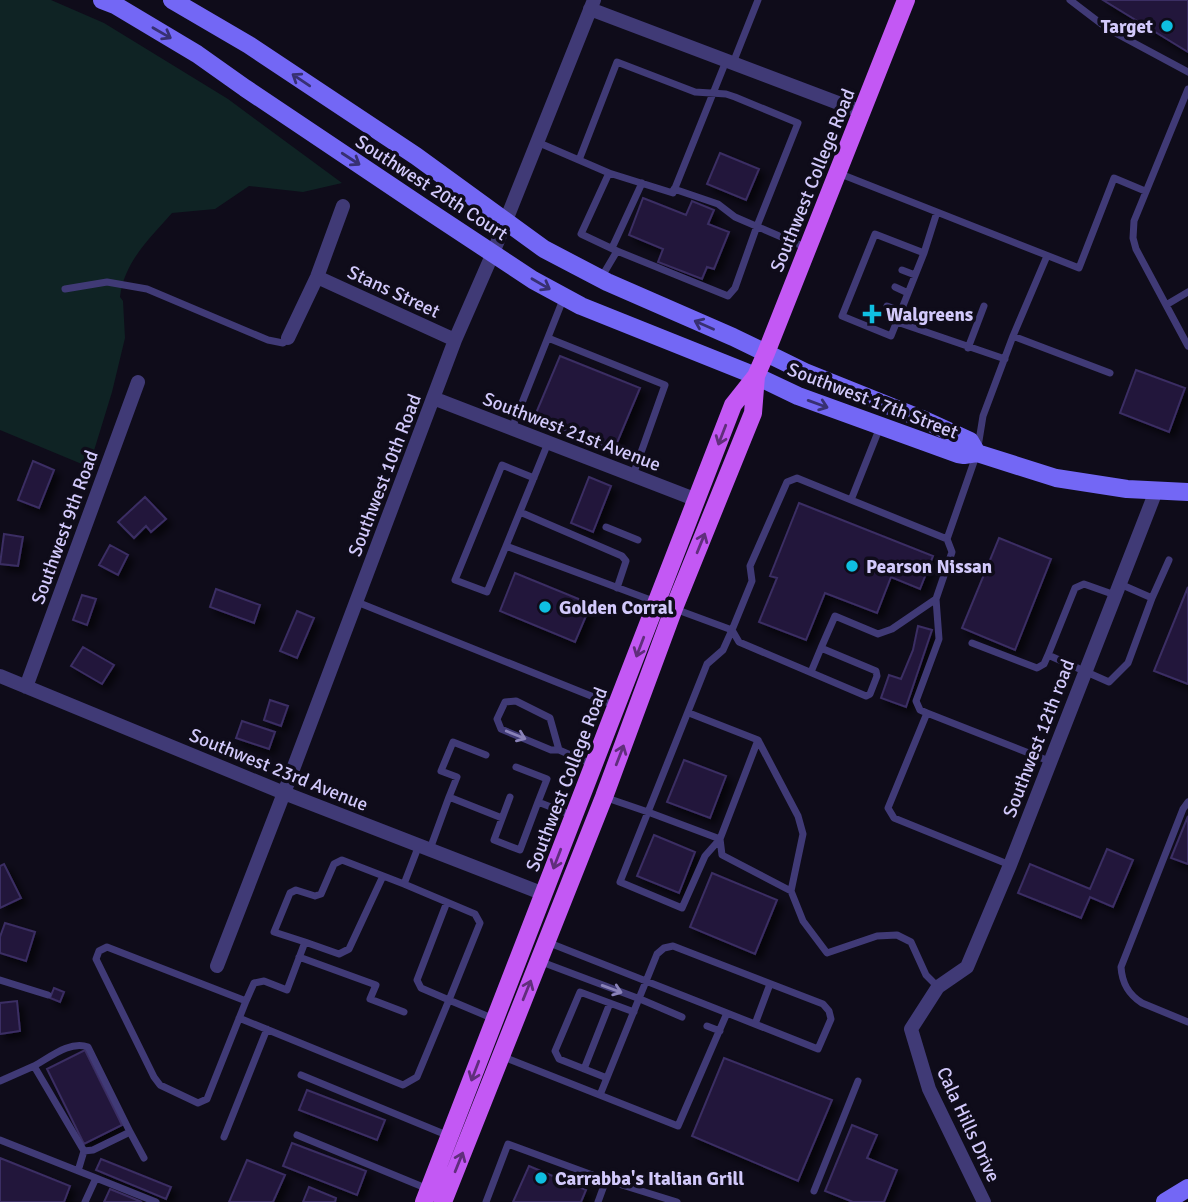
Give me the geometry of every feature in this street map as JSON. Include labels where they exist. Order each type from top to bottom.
[{"type":"main road","name":"Southwest 20th Court","points":[[102,0],[132,7],[310,132],[533,280],[581,306],[756,376]]},
{"type":"main road","name":"Southwest 20th Court","points":[[172,0],[249,45],[416,156],[544,249],[600,279],[766,353]]},
{"type":"main road","name":"Southwest College Road","points":[[426,1196],[733,405],[756,376],[766,353],[906,0]]},
{"type":"main road","name":"Southwest 17th Street","points":[[766,353],[970,441],[976,453]]},
{"type":"main road","name":"Southwest College Road","points":[[443,1202],[604,797],[674,608],[753,413],[756,376]]},
{"type":"main road","name":"Southwest 17th Street","points":[[756,376],[798,396],[961,455],[976,453],[1056,478],[1127,489],[1188,492]]},
{"type":"main road","points":[[1165,1202],[1188,1188]]},
{"type":"street","name":"Southwest 10th Road","points":[[217,966],[455,340],[494,253],[592,4]]},
{"type":"street","points":[[592,4],[729,62],[862,112]]},
{"type":"street","points":[[288,338],[317,277],[342,206]]},
{"type":"street","name":"Stans Street","points":[[317,277],[455,340]]},
{"type":"street","name":"Southwest 9th Road","points":[[26,687],[138,382]]},
{"type":"street","name":"Southwest 21st Avenue","points":[[433,398],[696,500]]},
{"type":"street","name":"Southwest 12th road","points":[[938,987],[967,967],[1156,491]]},
{"type":"street","name":"Southwest 23rd Avenue","points":[[0,676],[284,793],[544,894]]},
{"type":"street","name":"Cala Hills Drive","points":[[938,987],[911,1029],[929,1089],[984,1202]]},
{"type":"lane","points":[[537,142],[609,173],[673,192],[713,93],[758,0]]},
{"type":"lane","points":[[1070,0],[1108,29],[1188,72]]},
{"type":"lane","points":[[579,160],[617,62],[695,92],[735,97],[798,123],[735,289],[728,296],[581,234],[609,173]]},
{"type":"lane","points":[[1188,89],[1145,191],[1134,221],[1133,238],[1136,249],[1188,346]]},
{"type":"lane","points":[[837,173],[1079,268],[1114,178],[1145,191]]},
{"type":"lane","points":[[600,279],[615,250],[642,183]]},
{"type":"lane","points":[[674,189],[718,204],[735,217],[808,248]]},
{"type":"lane","points":[[923,253],[875,234],[855,293],[842,316],[891,336],[915,275],[923,253],[937,212]]},
{"type":"lane","points":[[1047,256],[983,416],[976,453],[947,539],[952,552],[936,599],[939,639],[916,701],[920,710],[1049,761]]},
{"type":"lane","points":[[902,270],[915,275]]},
{"type":"lane","points":[[65,289],[107,282],[147,289],[268,340],[283,343],[288,338]]},
{"type":"lane","points":[[895,287],[908,293]]},
{"type":"lane","points":[[1166,305],[1187,295]]},
{"type":"lane","points":[[512,429],[565,297]]},
{"type":"lane","points":[[887,306],[901,311]]},
{"type":"lane","points":[[968,348],[984,306]]},
{"type":"lane","points":[[897,322],[1004,359]]},
{"type":"lane","points":[[1013,336],[1110,373]]},
{"type":"lane","points":[[548,338],[665,385],[633,476]]},
{"type":"lane","points":[[850,500],[880,427]]},
{"type":"lane","points":[[534,478],[502,465],[455,580],[487,592],[534,478],[548,443]]},
{"type":"lane","points":[[758,740],[720,839],[705,856],[682,908],[620,882],[708,664],[723,650],[732,631],[752,581],[750,566],[787,482],[797,478],[947,539]]},
{"type":"lane","points":[[520,512],[622,555],[626,561],[617,588]]},
{"type":"lane","points":[[606,527],[638,540]]},
{"type":"lane","points":[[506,546],[657,603]]},
{"type":"lane","points":[[1048,655],[1109,682],[1128,663],[1169,560]]},
{"type":"lane","points":[[972,643],[1037,668],[1044,664],[1075,588],[1084,584],[1152,598]]},
{"type":"lane","points":[[811,673],[835,616],[878,634],[892,629],[936,599]]},
{"type":"lane","points":[[357,602],[617,706]]},
{"type":"lane","points":[[674,608],[732,631],[740,642],[866,696],[870,694],[877,676],[876,671],[821,648]]},
{"type":"lane","points":[[559,750],[551,718],[516,701],[505,702],[497,719],[501,729],[594,765]]},
{"type":"lane","points":[[688,713],[758,740],[798,816],[803,834],[791,891],[803,921],[827,953],[877,936],[897,935],[911,942],[926,975],[938,987]]},
{"type":"lane","points":[[927,713],[888,808],[894,818],[1010,864]]},
{"type":"lane","points":[[404,884],[425,847],[457,777],[441,771],[453,742],[486,755]]},
{"type":"lane","points":[[510,797],[494,840],[520,850],[547,779],[516,767]]},
{"type":"lane","points":[[449,797],[502,818]]},
{"type":"lane","points":[[604,797],[720,839]]},
{"type":"lane","points":[[538,802],[574,816]]},
{"type":"lane","points":[[1188,802],[1121,967],[1125,986],[1135,999],[1188,1022]]},
{"type":"lane","points":[[720,839],[722,855],[791,891]]},
{"type":"lane","points":[[240,1018],[403,1085],[416,1077],[480,923],[475,914],[404,884],[342,860],[334,864],[321,894],[314,896],[296,890],[290,893],[274,932],[339,954],[349,949],[383,876]]},
{"type":"lane","points":[[447,902],[417,980],[421,988],[495,1019]]},
{"type":"lane","points":[[246,1001],[107,947],[99,951],[96,959],[154,1077],[160,1085],[198,1103],[207,1099],[254,983],[264,981],[287,990],[305,942]]},
{"type":"lane","points":[[547,942],[647,982],[818,1049],[831,1018],[829,1011],[823,1004],[673,946],[664,948],[657,954],[647,982],[600,1095]]},
{"type":"lane","points":[[299,957],[376,985],[370,999],[404,1012]]},
{"type":"lane","points":[[539,961],[682,1017]]},
{"type":"lane","points":[[0,980],[48,995]]},
{"type":"lane","points":[[755,1024],[770,984]]},
{"type":"lane","points":[[607,1078],[559,1059],[555,1051],[580,992],[634,1012]]},
{"type":"lane","points":[[584,1069],[610,1003]]},
{"type":"lane","points":[[500,1056],[678,1126],[727,1013]]},
{"type":"lane","points":[[707,1026],[720,1031]]},
{"type":"lane","points":[[223,1137],[267,1029]]},
{"type":"lane","points":[[0,1081],[73,1045],[88,1047],[144,1158]]},
{"type":"lane","points":[[34,1066],[84,1151],[78,1171]]},
{"type":"lane","points":[[301,1076],[450,1136]]},
{"type":"lane","points":[[814,1191],[858,1081]]},
{"type":"lane","points":[[84,1151],[93,1150],[130,1132]]},
{"type":"lane","points":[[297,1135],[426,1196]]},
{"type":"lane","points":[[0,1140],[156,1202]]},
{"type":"lane","points":[[486,1202],[508,1144],[606,1180],[677,1202]]},
{"type":"lane","points":[[85,1202],[96,1178]]},
{"type":"lane","points":[[598,1202],[606,1180]]},
{"type":"lane","points":[[637,1202],[640,1191]]},
{"type":"green space","points":[[0,0],[51,0],[104,23],[228,99],[342,183],[303,192],[249,186],[215,209],[172,213],[155,232],[132,262],[122,284],[120,297],[123,301],[125,338],[89,467],[0,430]]},
{"type":"building","name":"Target","points":[[1103,0],[1188,0],[1188,52]]},
{"type":"building","points":[[720,153],[759,169],[746,200],[707,184]]},
{"type":"building","points":[[643,198],[686,215],[692,201],[714,210],[708,224],[729,232],[714,269],[707,267],[702,279],[658,262],[663,249],[629,235]]},
{"type":"building","points":[[560,356],[640,388],[614,450],[534,418]]},
{"type":"building","points":[[1136,370],[1185,388],[1169,432],[1120,413]]},
{"type":"building","points":[[33,461],[54,470],[39,508],[18,500]]},
{"type":"building","points":[[589,477],[611,486],[593,532],[571,523]]},
{"type":"building","points":[[145,497],[166,519],[151,532],[146,526],[134,538],[118,522]]},
{"type":"building","name":"Pearson Nissan","points":[[799,503],[933,556],[920,589],[891,577],[877,613],[825,593],[806,640],[759,622],[777,578],[770,576]]},
{"type":"building","points":[[4,534],[23,537],[18,566],[0,564]]},
{"type":"building","points":[[999,538],[1051,559],[1015,650],[962,628]]},
{"type":"building","points":[[110,545],[128,555],[118,575],[99,565]]},
{"type":"building","name":"Golden Corral","points":[[515,573],[591,604],[575,642],[500,611]]},
{"type":"building","points":[[1188,587],[1188,684],[1154,671]]},
{"type":"building","points":[[216,589],[260,605],[254,623],[210,607]]},
{"type":"building","points":[[82,595],[96,599],[87,625],[73,620]]},
{"type":"building","points":[[297,611],[314,618],[297,658],[280,651]]},
{"type":"building","points":[[918,626],[932,630],[906,707],[881,698],[889,675],[901,679],[913,650]]},
{"type":"building","points":[[83,647],[114,665],[102,684],[71,666]]},
{"type":"building","points":[[270,700],[288,706],[281,726],[264,720]]},
{"type":"building","points":[[242,721],[275,732],[269,749],[236,738]]},
{"type":"building","points":[[684,760],[726,776],[710,818],[667,802]]},
{"type":"building","points":[[1188,816],[1188,864],[1171,858]]},
{"type":"building","points":[[654,835],[695,852],[679,893],[637,876]]},
{"type":"building","points":[[1107,849],[1133,860],[1113,907],[1090,897],[1081,918],[1018,893],[1030,864],[1090,889]]},
{"type":"building","points":[[4,864],[21,898],[0,908],[0,866]]},
{"type":"building","points":[[712,873],[777,900],[755,954],[690,927]]},
{"type":"building","points":[[5,923],[35,932],[26,961],[0,953],[0,937]]},
{"type":"building","points":[[54,988],[64,992],[60,1002],[50,998]]},
{"type":"building","points":[[17,1001],[20,1031],[0,1034],[0,1003]]},
{"type":"building","points":[[85,1050],[122,1125],[84,1144],[47,1069]]},
{"type":"building","points":[[724,1058],[832,1100],[798,1181],[692,1136]]},
{"type":"building","points":[[307,1090],[385,1120],[377,1140],[299,1110]]},
{"type":"building","points":[[852,1125],[877,1135],[867,1158],[897,1170],[884,1202],[853,1202],[825,1191]]},
{"type":"building","points":[[292,1143],[366,1171],[357,1195],[283,1166]]},
{"type":"building","points":[[0,1158],[70,1186],[64,1202],[0,1202]]},
{"type":"building","points":[[101,1159],[171,1187],[166,1199],[96,1170]]},
{"type":"building","points":[[247,1160],[285,1175],[273,1202],[229,1202]]},
{"type":"building","name":"Carrabba's Italian Grill","points":[[529,1166],[586,1190],[581,1202],[513,1202]]},
{"type":"building","points":[[309,1187],[336,1198],[335,1202],[303,1202]]},
{"type":"building","points":[[110,1189],[142,1202],[104,1202]]},
{"type":"place","name":"Target","points":[[1167,26]]},
{"type":"place","name":"Walgreens","points":[[872,314]]},
{"type":"place","name":"Pearson Nissan","points":[[852,566]]},
{"type":"place","name":"Golden Corral","points":[[545,607]]},
{"type":"place","name":"Carrabba's Italian Grill","points":[[541,1178]]}]
